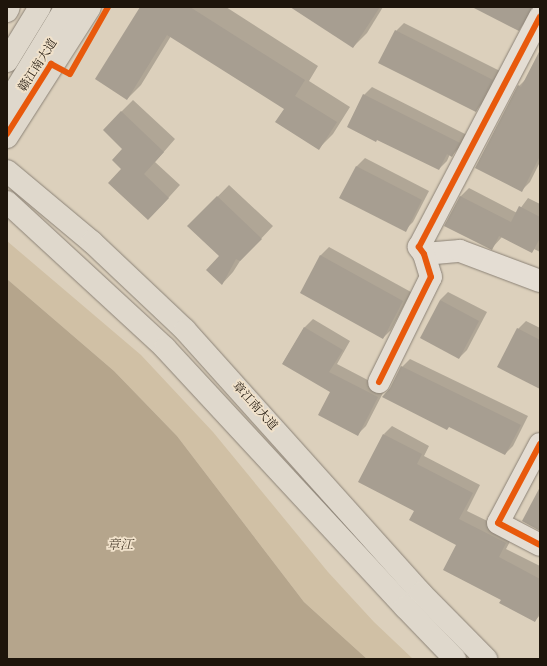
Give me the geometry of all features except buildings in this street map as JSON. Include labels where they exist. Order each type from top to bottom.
[{"type":"main road","points":[[7,11],[9,7]]},
{"type":"main road","points":[[7,61],[40,7]]},
{"type":"main road","points":[[7,104],[66,7]]},
{"type":"main road","name":"赣江南大道","points":[[7,137],[90,7]]},
{"type":"main road","name":"章江南大道","points":[[7,171],[92,242],[185,330],[421,593],[486,659]]},
{"type":"main road","name":"章江南大道","points":[[7,202],[165,348],[404,608],[455,659]]},
{"type":"street","points":[[379,382],[431,277],[424,254],[419,247],[540,17]]},
{"type":"street","points":[[424,254],[460,251],[540,281]]},
{"type":"street","points":[[540,444],[498,523],[540,545]]},
{"type":"shaded area","points":[[7,241],[141,355],[213,432],[328,572],[374,622],[413,659],[367,659],[304,602],[177,436],[114,371],[7,279]]},
{"type":"water","name":"章江","points":[[7,279],[114,371],[177,436],[304,602],[367,659],[7,659]]},
{"type":"cycle path","points":[[7,134],[51,64],[70,74],[108,7]]},
{"type":"cycle path","points":[[379,382],[431,277],[424,254],[419,247],[540,17]]},
{"type":"cycle path","points":[[540,444],[498,523],[540,545]]}]
